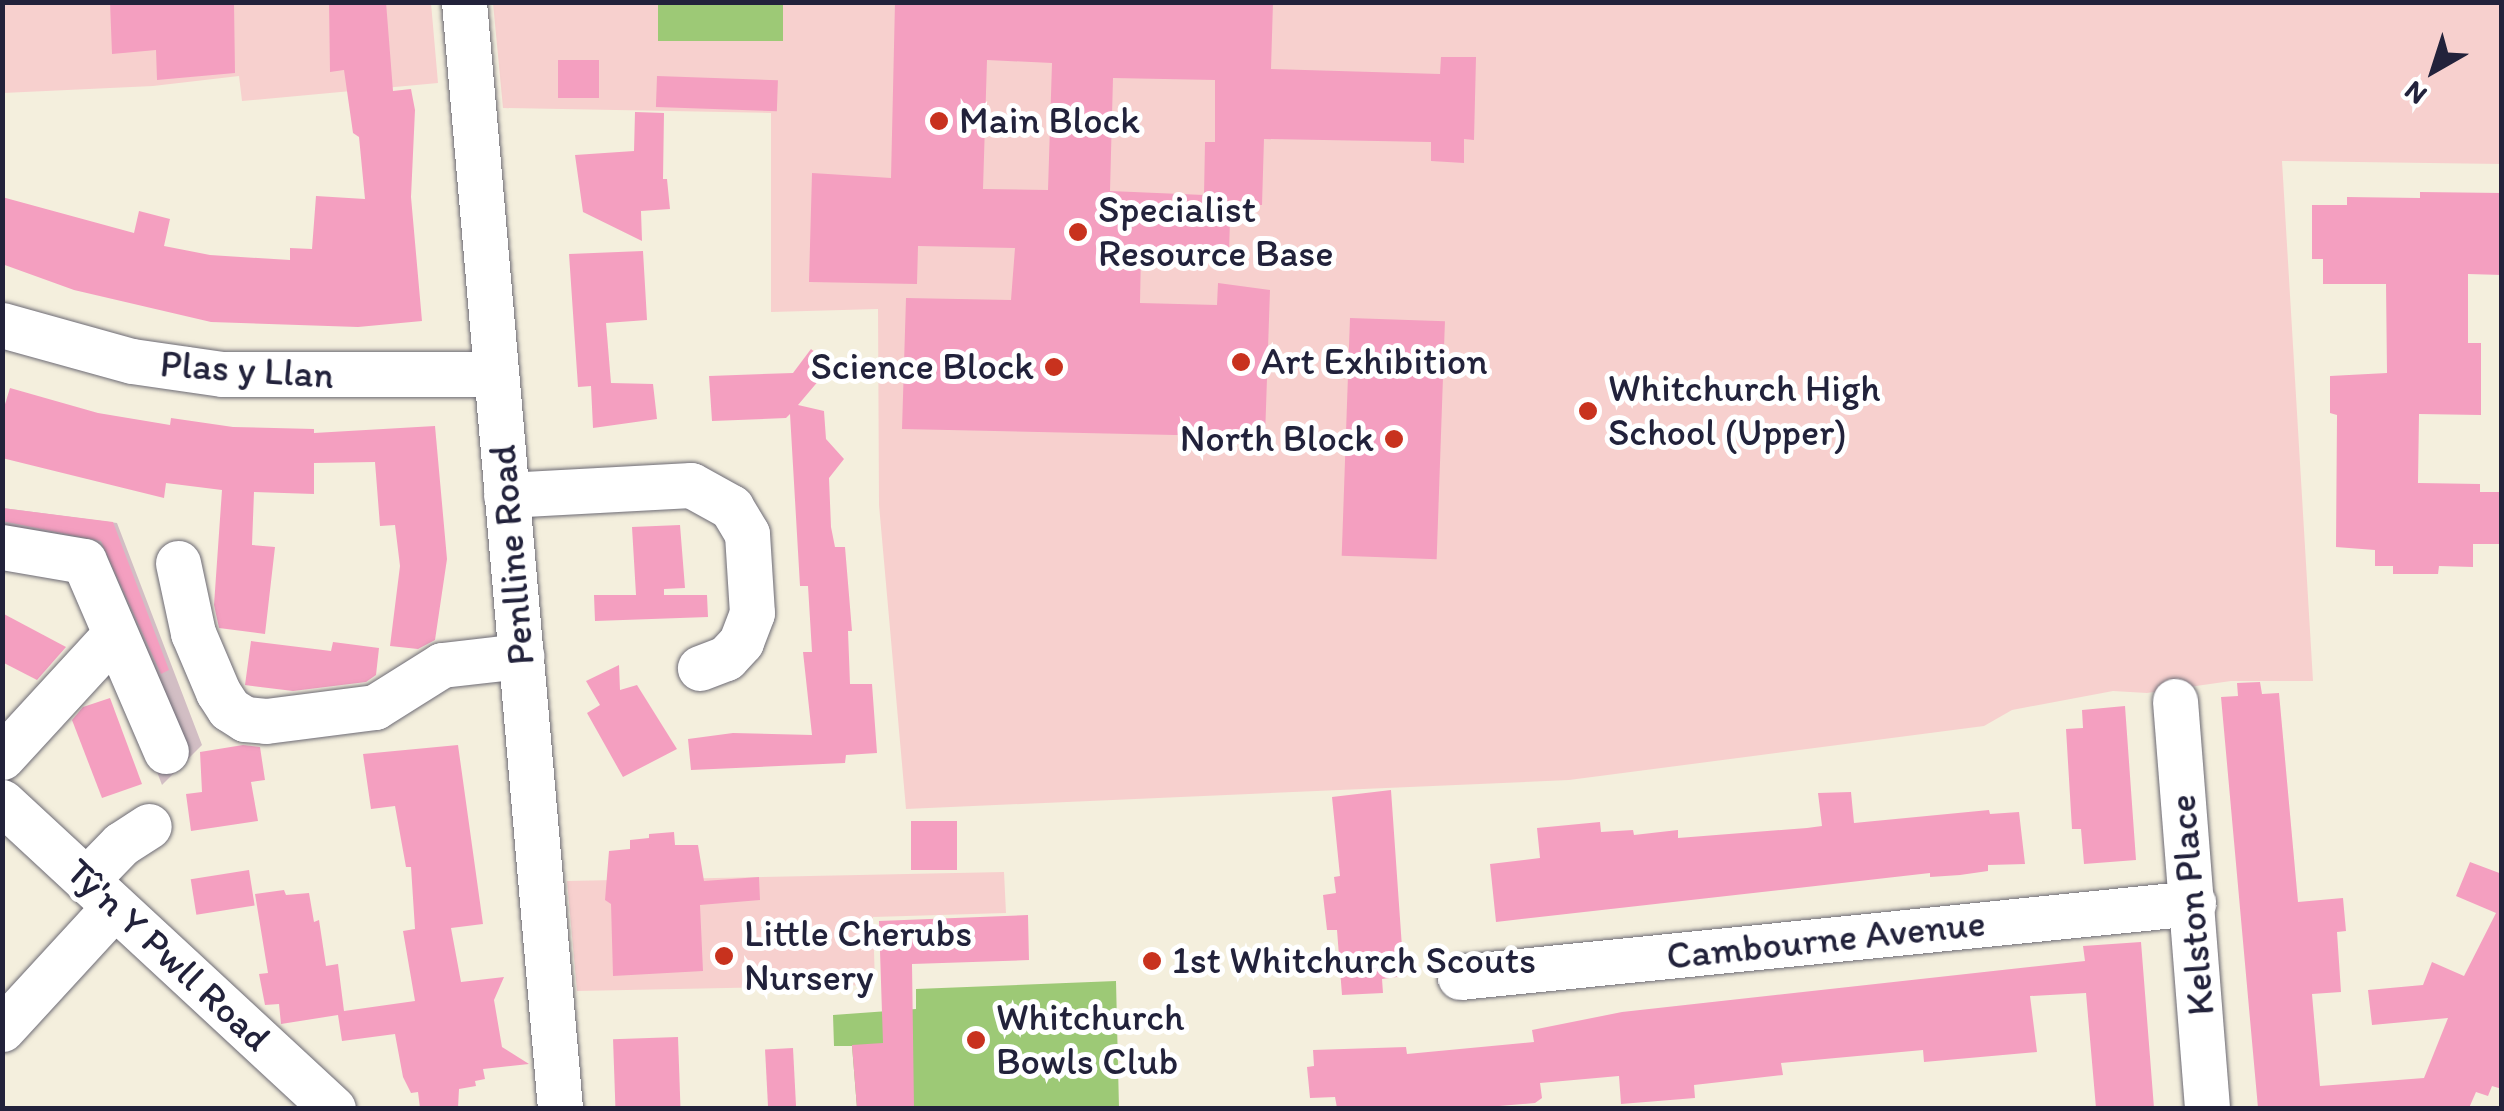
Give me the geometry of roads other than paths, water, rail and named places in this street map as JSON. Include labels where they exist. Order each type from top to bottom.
[{"type":"street","name":"Penlline Road","points":[[464,2],[560,1108]]},
{"type":"street","name":"Plas y Llan","points":[[2,325],[132,361],[222,374],[496,374]]},
{"type":"street","points":[[506,495],[691,485],[732,507],[747,534],[752,613],[742,642],[726,658],[700,668]]},
{"type":"street","points":[[2,546],[84,561],[166,751]]},
{"type":"street","points":[[178,563],[192,633],[229,709],[245,718],[266,721],[375,707],[442,665],[521,656]]},
{"type":"street","points":[[2,757],[114,634]]},
{"type":"street","name":"Kelston Place","points":[[2175,701],[2206,1108]]},
{"type":"street","name":"Tŷ'n Y Pwll Road","points":[[2,802],[333,1108]]},
{"type":"street","points":[[2,1029],[100,894],[120,844],[149,826]]},
{"type":"street","name":"Cambourne Avenue","points":[[1460,977],[2193,904]]},
{"type":"place","name":"Main Block","points":[[939,121]]},
{"type":"place","name":"Specialist Resource Base","points":[[1078,232]]},
{"type":"place","name":"Art Exhibition","points":[[1241,362]]},
{"type":"place","name":"Science Block","points":[[1054,367]]},
{"type":"place","name":"Whitchurch High School (Upper)","points":[[1588,411]]},
{"type":"place","name":"North Block","points":[[1394,439]]},
{"type":"place","name":"Little Cherubs Nursery","points":[[724,956]]},
{"type":"place","name":"1st Whitchurch Scouts","points":[[1152,961]]},
{"type":"place","name":"Whitchurch Bowls Club","points":[[976,1040]]}]
